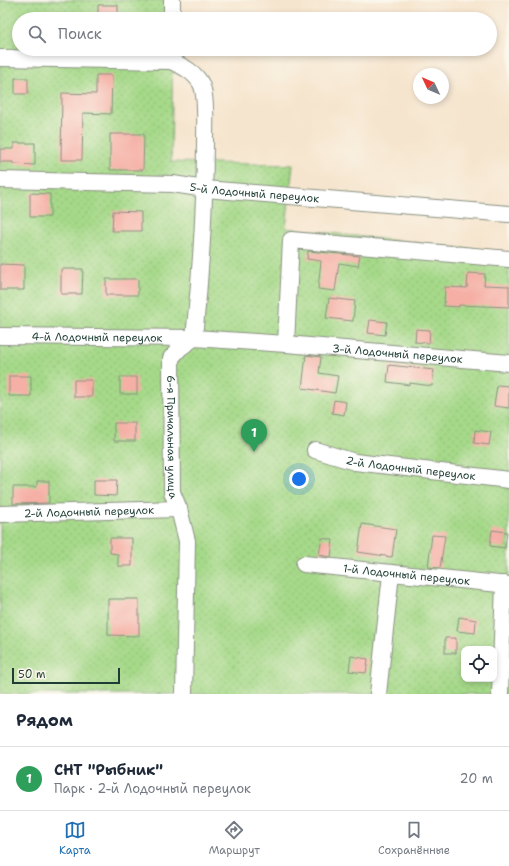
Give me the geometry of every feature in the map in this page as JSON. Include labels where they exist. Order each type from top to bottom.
[{"type":"street","points":[[172,0],[172,12]]},
{"type":"street","points":[[0,58],[114,56]]},
{"type":"street","points":[[172,56],[201,83],[206,105],[205,189],[199,296],[194,338]]},
{"type":"street","name":"5-й Лодочный переулок","points":[[0,180],[173,184],[205,189],[509,214]]},
{"type":"street","points":[[286,344],[291,240],[509,259]]},
{"type":"street","name":"4-й Лодочный переулок","points":[[0,336],[194,338],[286,344]]},
{"type":"street","name":"6-я Причальная улица","points":[[184,694],[188,541],[172,492],[171,358],[180,348],[194,338]]},
{"type":"street","name":"3-й Лодочный переулок","points":[[286,344],[509,363]]},
{"type":"street","name":"2-й Лодочный переулок","points":[[314,450],[355,462],[509,480]]},
{"type":"street","name":"2-й Лодочный переулок","points":[[0,514],[179,510]]},
{"type":"street","name":"1-й Лодочный переулок","points":[[304,564],[391,574],[507,584]]},
{"type":"street","points":[[378,694],[391,574]]},
{"type":"street","points":[[500,694],[507,584]]},
{"type":"green space","points":[[0,0],[174,0],[174,12],[12,12],[12,56],[173,56],[171,162],[293,165],[286,228],[509,254],[509,694],[0,694]]},
{"type":"building","points":[[98,5],[118,5],[118,12],[98,12]]},
{"type":"building","points":[[96,75],[112,75],[111,114],[83,113],[82,160],[61,160],[62,93],[96,94]]},
{"type":"building","points":[[15,78],[28,78],[28,94],[15,94]]},
{"type":"building","points":[[110,134],[144,134],[143,170],[110,170]]},
{"type":"building","points":[[14,143],[35,143],[35,165],[0,162],[0,149],[14,149]]},
{"type":"building","points":[[30,193],[50,194],[50,217],[30,217]]},
{"type":"building","points":[[113,211],[141,212],[141,231],[112,231]]},
{"type":"building","points":[[308,251],[360,256],[358,266],[339,263],[335,291],[318,289],[321,261],[307,259]]},
{"type":"building","points":[[0,264],[24,265],[24,290],[0,290]]},
{"type":"building","points":[[61,269],[83,269],[82,294],[61,294]]},
{"type":"building","points":[[468,273],[485,274],[484,285],[509,286],[509,307],[459,305],[459,307],[444,306],[445,287],[467,288]]},
{"type":"building","points":[[106,279],[138,279],[138,295],[106,295]]},
{"type":"building","points":[[329,298],[355,301],[353,321],[326,318]]},
{"type":"building","points":[[370,320],[387,322],[385,335],[368,333]]},
{"type":"building","points":[[416,329],[430,330],[429,343],[415,342]]},
{"type":"building","points":[[306,355],[321,357],[319,373],[338,376],[335,393],[302,388]]},
{"type":"building","points":[[389,365],[434,370],[432,386],[387,382]]},
{"type":"building","points":[[9,376],[31,376],[31,396],[9,396]]},
{"type":"building","points":[[120,377],[137,377],[137,394],[120,394]]},
{"type":"building","points":[[74,380],[92,380],[92,397],[74,397]]},
{"type":"building","points":[[497,385],[509,386],[509,408],[494,406]]},
{"type":"building","points":[[334,400],[346,402],[344,415],[332,413]]},
{"type":"building","points":[[114,423],[135,423],[135,441],[114,441]]},
{"type":"building","points":[[475,430],[491,432],[489,445],[474,443]]},
{"type":"building","points":[[94,480],[117,480],[116,496],[94,495]]},
{"type":"building","points":[[37,481],[49,481],[49,503],[13,504],[13,487],[37,487]]},
{"type":"building","points":[[362,524],[396,529],[392,557],[358,552]]},
{"type":"building","points":[[492,530],[507,532],[505,548],[490,546]]},
{"type":"building","points":[[432,535],[445,536],[440,568],[428,567]]},
{"type":"building","points":[[110,538],[132,538],[132,566],[118,566],[118,554],[110,553]]},
{"type":"building","points":[[322,538],[333,540],[331,557],[319,555]]},
{"type":"building","points":[[108,599],[139,599],[139,636],[108,635]]},
{"type":"building","points":[[459,617],[476,620],[475,633],[457,631]]},
{"type":"building","points":[[445,638],[456,638],[456,653],[445,653]]},
{"type":"building","points":[[351,656],[368,659],[366,673],[349,671]]},
{"type":"place","name":"СНТ \"Рыбник\"","points":[[254,452]]}]
